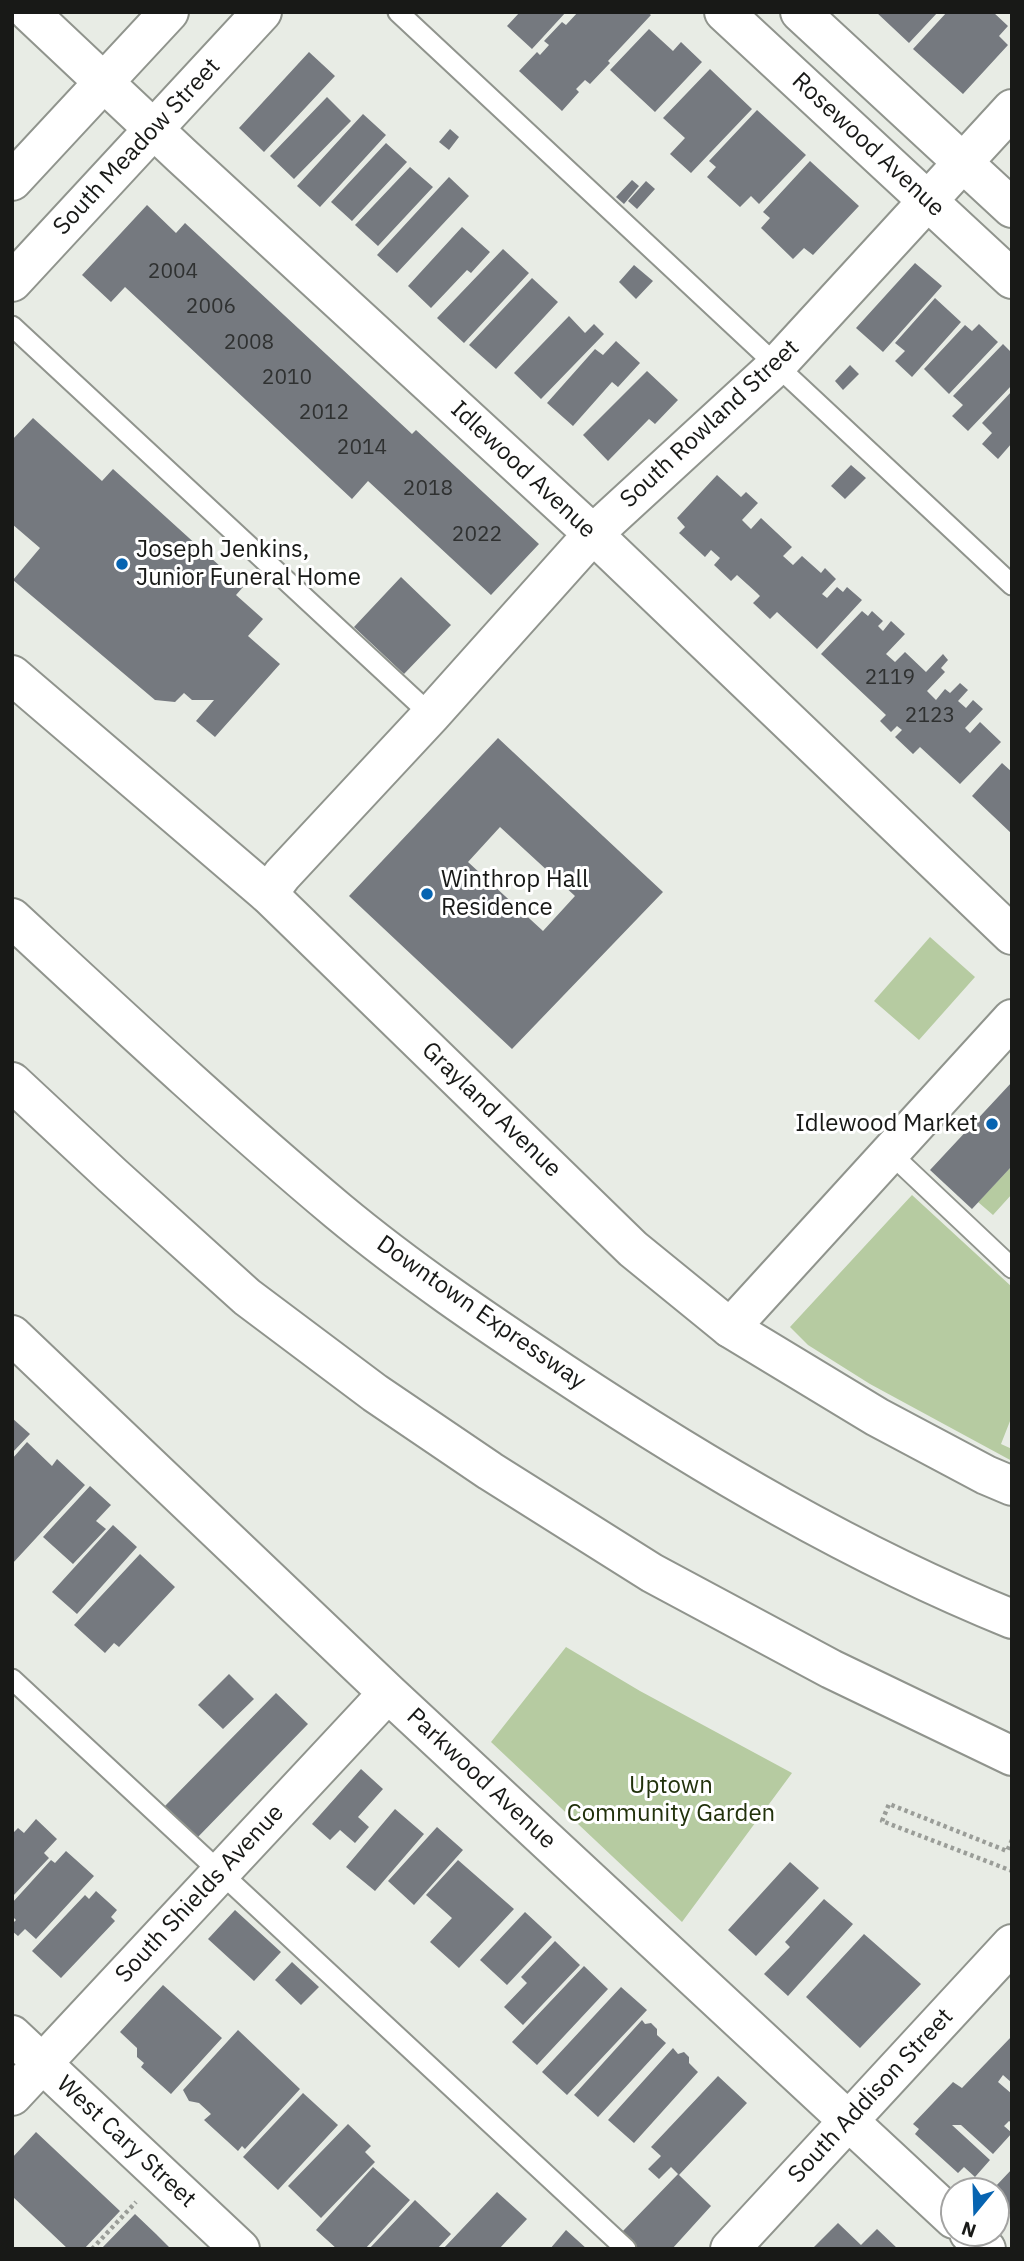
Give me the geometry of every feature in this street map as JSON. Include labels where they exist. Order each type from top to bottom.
[{"type":"main road","name":"Idlewood Avenue","points":[[29,12],[593,534],[1012,935]]},
{"type":"main road","points":[[12,181],[169,12]]},
{"type":"main road","name":"South Meadow Street","points":[[12,282],[262,12]]},
{"type":"main road","name":"Rosewood Avenue","points":[[724,12],[1012,279]]},
{"type":"main road","points":[[800,12],[1012,208]]},
{"type":"main road","name":"South Rowland Street","points":[[268,894],[282,875],[431,715],[593,534],[776,366],[1012,109]]},
{"type":"main road","name":"Grayland Avenue","points":[[12,675],[268,894],[633,1249],[730,1328],[877,1417],[1012,1486]]},
{"type":"main road","name":"Downtown Expressway","points":[[12,918],[161,1057],[340,1212],[475,1314],[629,1416],[807,1522],[969,1601],[1012,1619]]},
{"type":"main road","points":[[730,1328],[1012,1019]]},
{"type":"main road","points":[[12,1082],[247,1297],[387,1401],[490,1471],[652,1573],[831,1670],[1005,1754]]},
{"type":"main road","name":"Parkwood Avenue","points":[[12,1335],[388,1693],[940,2206]]},
{"type":"main road","name":"South Shields Avenue","points":[[12,2096],[388,1693]]},
{"type":"main road","name":"South Addison Street","points":[[730,2249],[1012,1944]]},
{"type":"main road","name":"West Cary Street","points":[[12,2035],[240,2249]]},
{"type":"lane","points":[[398,12],[1012,585]]},
{"type":"lane","points":[[12,326],[431,715]]},
{"type":"lane","points":[[889,1152],[1012,1268]]},
{"type":"lane","points":[[12,1679],[626,2249]]},
{"type":"path","points":[[1012,1840],[1007,1852],[889,1804],[882,1821],[1012,1871]]},
{"type":"path","points":[[92,2249],[139,2198]]},
{"type":"green space","points":[[930,937],[975,977],[919,1040],[874,1001]]},
{"type":"green space","points":[[1012,1166],[1012,1194],[993,1215],[978,1202]]},
{"type":"green space","points":[[912,1195],[1012,1287],[1012,1416],[1001,1444],[1012,1449],[1012,1461],[870,1384],[808,1345],[790,1327]]},
{"type":"green space","name":"Uptown Community Garden","points":[[566,1647],[640,1691],[792,1773],[682,1922],[491,1742]]},
{"type":"building","points":[[520,12],[566,12],[532,49],[507,26]]},
{"type":"building","points":[[578,12],[647,12],[651,15],[590,84],[585,80],[576,89],[579,92],[562,111],[519,71],[537,52],[540,55],[549,45],[544,41],[562,22],[566,25]]},
{"type":"building","points":[[876,12],[938,12],[909,43]]},
{"type":"building","points":[[947,12],[993,12],[1008,26],[999,36],[1008,45],[963,94],[913,49]]},
{"type":"building","points":[[649,29],[673,51],[681,42],[702,62],[655,112],[610,70]]},
{"type":"building","points":[[309,52],[335,76],[264,152],[239,128]]},
{"type":"building","points":[[710,69],[752,109],[691,173],[670,154],[685,138],[663,118]]},
{"type":"building","points":[[327,97],[351,121],[294,179],[270,156]]},
{"type":"building","points":[[757,110],[806,155],[759,204],[751,196],[740,207],[707,177],[716,167],[709,161]]},
{"type":"building","points":[[363,114],[386,135],[320,207],[297,186]]},
{"type":"building","points":[[450,129],[459,137],[449,150],[439,142]]},
{"type":"building","points":[[386,143],[407,162],[352,221],[331,202]]},
{"type":"building","points":[[810,161],[859,206],[813,255],[804,248],[793,259],[761,228],[770,218],[763,212]]},
{"type":"building","points":[[410,167],[433,187],[378,246],[355,225]]},
{"type":"building","points":[[449,177],[469,196],[397,273],[377,255]]},
{"type":"building","points":[[632,180],[639,186],[624,204],[616,197]]},
{"type":"building","points":[[646,181],[655,189],[637,209],[628,201]]},
{"type":"building","points":[[147,205],[176,233],[185,223],[412,434],[416,430],[539,544],[491,595],[368,481],[352,499],[125,287],[111,302],[82,275]]},
{"type":"building","points":[[462,227],[490,252],[471,273],[467,270],[431,308],[408,286]]},
{"type":"building","points":[[503,249],[529,273],[464,343],[437,318]]},
{"type":"building","points":[[915,263],[942,286],[883,352],[856,328]]},
{"type":"building","points":[[634,265],[653,281],[636,299],[619,282]]},
{"type":"building","points":[[532,278],[558,302],[496,369],[469,345]]},
{"type":"building","points":[[935,298],[961,322],[912,377],[895,361],[905,351],[895,343]]},
{"type":"building","points":[[569,316],[585,333],[594,324],[604,334],[541,399],[514,373]]},
{"type":"building","points":[[979,324],[998,342],[949,394],[924,369],[965,325],[972,331]]},
{"type":"building","points":[[616,341],[640,363],[618,387],[612,382],[573,426],[547,403],[595,349],[603,355]]},
{"type":"building","points":[[1003,344],[1012,353],[1012,385],[968,431],[952,416],[963,405],[953,396]]},
{"type":"building","points":[[850,365],[859,374],[843,390],[835,381]]},
{"type":"building","points":[[647,371],[678,400],[655,424],[649,419],[608,461],[583,435]]},
{"type":"building","points":[[1012,391],[1012,443],[998,459],[982,444],[992,433],[982,423]]},
{"type":"building","name":"Joseph Jenkins, Junior Funeral Home","points":[[33,418],[102,481],[113,469],[243,587],[236,595],[263,619],[248,636],[280,664],[215,737],[196,721],[214,700],[192,700],[184,693],[175,702],[155,700],[13,580],[40,548],[12,524],[12,440]]},
{"type":"building","points":[[851,465],[866,478],[845,499],[831,486]]},
{"type":"building","points":[[717,475],[741,497],[746,492],[758,503],[742,520],[751,529],[761,518],[792,547],[783,556],[793,565],[802,556],[821,573],[825,568],[836,579],[822,594],[827,598],[837,587],[843,592],[847,587],[862,600],[817,649],[777,612],[770,619],[753,603],[760,596],[757,593],[737,575],[731,581],[714,565],[720,558],[711,550],[705,557],[679,533],[685,527],[677,518]]},
{"type":"building","points":[[401,577],[451,625],[404,674],[354,627]]},
{"type":"building","points":[[862,611],[868,616],[872,611],[883,621],[878,626],[883,631],[891,621],[905,634],[886,654],[895,662],[905,652],[926,672],[943,654],[948,660],[941,668],[945,672],[927,691],[936,700],[945,689],[950,693],[960,683],[968,690],[958,701],[966,708],[973,700],[983,709],[965,728],[970,733],[980,722],[1001,742],[960,784],[920,747],[913,754],[895,737],[902,730],[897,726],[891,732],[880,721],[886,715],[821,654]]},
{"type":"building","name":"Winthrop Hall Residence","points":[[498,738],[663,892],[512,1049],[349,896]],"holes":[[[500,827],[575,896],[543,931],[468,862]]]},
{"type":"building","points":[[1002,763],[1012,772],[1012,834],[972,796]]},
{"type":"building","name":"Idlewood Market","points":[[1012,1082],[1012,1166],[972,1209],[930,1170]]},
{"type":"building","points":[[12,1418],[30,1434],[12,1453]]},
{"type":"building","points":[[27,1442],[52,1466],[57,1459],[85,1485],[12,1564],[12,1459]]},
{"type":"building","points":[[90,1486],[111,1505],[96,1521],[106,1529],[73,1564],[43,1537]]},
{"type":"building","points":[[113,1525],[137,1547],[77,1614],[52,1592]]},
{"type":"building","points":[[140,1554],[175,1587],[119,1647],[114,1643],[105,1653],[74,1625]]},
{"type":"building","points":[[229,1674],[254,1699],[223,1729],[198,1705]]},
{"type":"building","points":[[276,1693],[308,1724],[196,1839],[164,1807]]},
{"type":"building","points":[[361,1769],[383,1789],[358,1817],[369,1827],[355,1843],[340,1830],[330,1840],[312,1824]]},
{"type":"building","points":[[395,1809],[424,1834],[375,1891],[346,1867]]},
{"type":"building","points":[[36,1819],[57,1839],[44,1853],[49,1858],[12,1897],[12,1834],[18,1828],[24,1833]]},
{"type":"building","points":[[437,1827],[463,1850],[414,1905],[388,1881]]},
{"type":"building","points":[[66,1851],[94,1876],[36,1939],[25,1929],[18,1936],[12,1931],[12,1924],[16,1920],[12,1916],[12,1903],[51,1860],[55,1863]]},
{"type":"building","points":[[458,1860],[514,1909],[459,1968],[430,1942],[452,1918],[426,1895]]},
{"type":"building","points":[[790,1862],[819,1888],[756,1956],[728,1930]]},
{"type":"building","points":[[96,1891],[117,1910],[111,1917],[115,1921],[61,1978],[32,1951],[85,1895],[89,1899]]},
{"type":"building","points":[[824,1899],[853,1924],[788,1996],[764,1974],[790,1947],[785,1942]]},
{"type":"building","points":[[235,1910],[281,1952],[254,1981],[208,1939]]},
{"type":"building","points":[[525,1912],[552,1937],[507,1985],[480,1960]]},
{"type":"building","points":[[864,1934],[921,1984],[860,2048],[806,1997]]},
{"type":"building","points":[[555,1941],[580,1965],[523,2025],[504,2007],[527,1983],[521,1977]]},
{"type":"building","points":[[292,1962],[319,1987],[301,2005],[275,1980]]},
{"type":"building","points":[[584,1966],[608,1989],[537,2065],[512,2042]]},
{"type":"building","points":[[163,1985],[222,2038],[171,2094],[141,2067],[144,2063],[137,2057],[137,2048],[120,2032]]},
{"type":"building","points":[[621,1987],[647,2010],[567,2095],[542,2072]]},
{"type":"building","points":[[642,2020],[645,2024],[651,2023],[657,2029],[657,2035],[666,2043],[598,2117],[574,2095]]},
{"type":"building","points":[[238,2030],[300,2089],[245,2149],[242,2146],[238,2151],[204,2120],[211,2114],[199,2103],[189,2101],[183,2090]]},
{"type":"building","points":[[1012,2036],[1012,2083],[1003,2075],[998,2082],[1012,2094],[1012,2123],[1009,2121],[1004,2126],[1012,2133],[993,2154],[961,2125],[952,2125],[990,2160],[975,2177],[964,2167],[958,2173],[915,2134],[919,2129],[913,2124],[953,2082],[962,2088]]},
{"type":"building","points":[[673,2048],[678,2054],[684,2052],[689,2057],[689,2063],[698,2072],[634,2143],[608,2120]]},
{"type":"building","points":[[718,2076],[747,2103],[679,2175],[671,2167],[659,2179],[648,2169],[661,2156],[651,2147]]},
{"type":"building","points":[[303,2093],[338,2125],[278,2190],[243,2157]]},
{"type":"building","points":[[348,2124],[371,2146],[365,2152],[375,2162],[321,2218],[288,2186]]},
{"type":"building","points":[[36,2132],[120,2211],[84,2249],[68,2249],[12,2196],[12,2158]]},
{"type":"building","points":[[373,2167],[410,2200],[365,2249],[337,2249],[316,2230]]},
{"type":"building","points":[[1012,2169],[1012,2216],[1010,2177],[1004,2177]]},
{"type":"building","points":[[678,2174],[711,2206],[672,2249],[639,2249],[622,2232]]},
{"type":"building","points":[[497,2192],[527,2219],[499,2249],[443,2249]]},
{"type":"building","points":[[415,2200],[451,2234],[437,2249],[369,2249]]},
{"type":"building","points":[[135,2214],[156,2234],[171,2249],[101,2249]]},
{"type":"building","points":[[838,2223],[861,2245],[877,2229],[898,2249],[816,2249],[814,2247]]},
{"type":"building","points":[[566,2230],[587,2249],[550,2249]]},
{"type":"place","name":"Joseph Jenkins, Junior Funeral Home","points":[[122,564]]},
{"type":"place","name":"Winthrop Hall Residence","points":[[427,894]]},
{"type":"place","name":"Idlewood Market","points":[[992,1124]]}]
